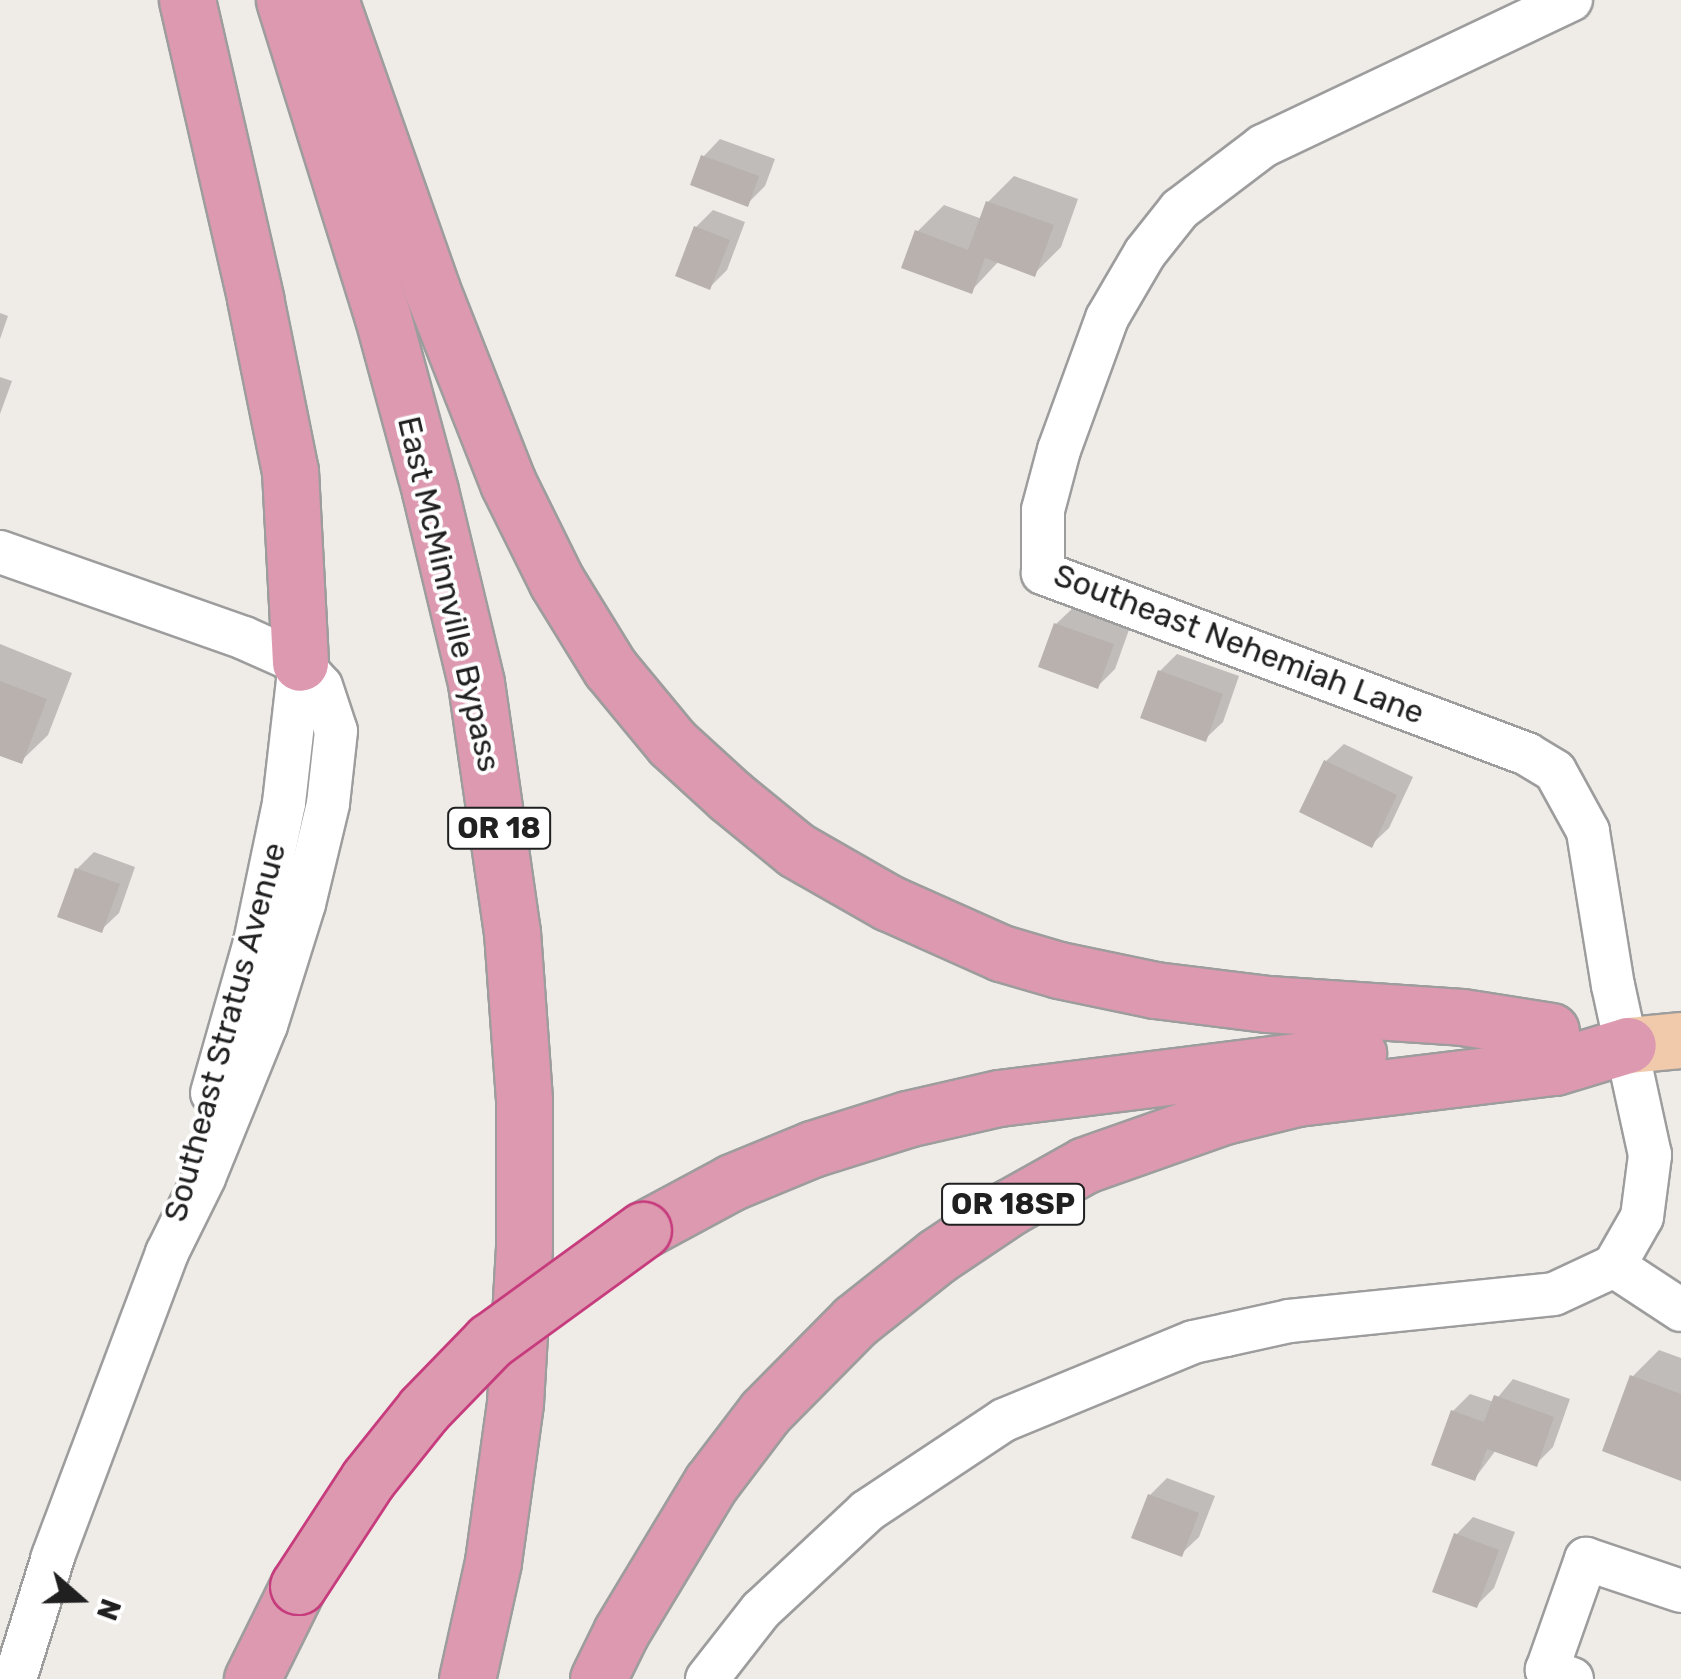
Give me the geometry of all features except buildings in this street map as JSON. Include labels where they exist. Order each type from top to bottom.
[{"type":"highway","points":[[186,0],[256,298],[290,471],[300,663]]},
{"type":"highway","name":"East McMinnville Bypass","points":[[284,0],[382,314],[430,490],[476,683],[512,932],[524,1101],[524,1247],[515,1403],[493,1562],[467,1679]]},
{"type":"highway","points":[[330,0],[460,360],[508,483],[557,582],[610,668],[672,744],[796,850],[888,903],[1001,953],[1060,970],[1154,990],[1249,1002],[1462,1017],[1655,1042]]},
{"type":"highway","points":[[252,1679],[298,1586],[368,1479],[424,1409],[490,1341],[644,1230],[732,1182],[812,1149],[1000,1098],[1551,1031]]},
{"type":"highway","name":"OR 18SP","points":[[598,1679],[702,1497],[766,1412],[855,1322],[937,1256],[1010,1206],[1085,1165],[1242,1111],[1297,1098],[1555,1067],[1655,1042]]},
{"type":"street","name":"Southeast Nehemiah Lane","points":[[1571,0],[1263,146],[1180,210],[1145,253],[1106,318],[1058,450],[1043,510],[1043,573],[1527,754],[1555,771],[1588,831],[1613,986],[1655,1042]]},
{"type":"street","points":[[0,552],[244,638],[300,663]]},
{"type":"street","name":"Southeast Stratus Avenue","points":[[14,1679],[53,1557],[167,1254],[266,1025],[304,904],[328,804],[336,731],[321,686],[300,663]]},
{"type":"street","points":[[707,1679],[761,1610],[867,1511],[1004,1420],[1193,1342],[1289,1320],[1554,1294],[1614,1266],[1642,1218],[1650,1155],[1655,1042]]},
{"type":"street","points":[[1614,1266],[1681,1310]]},
{"type":"street","points":[[1572,1679],[1547,1670],[1586,1559],[1681,1590]]}]
